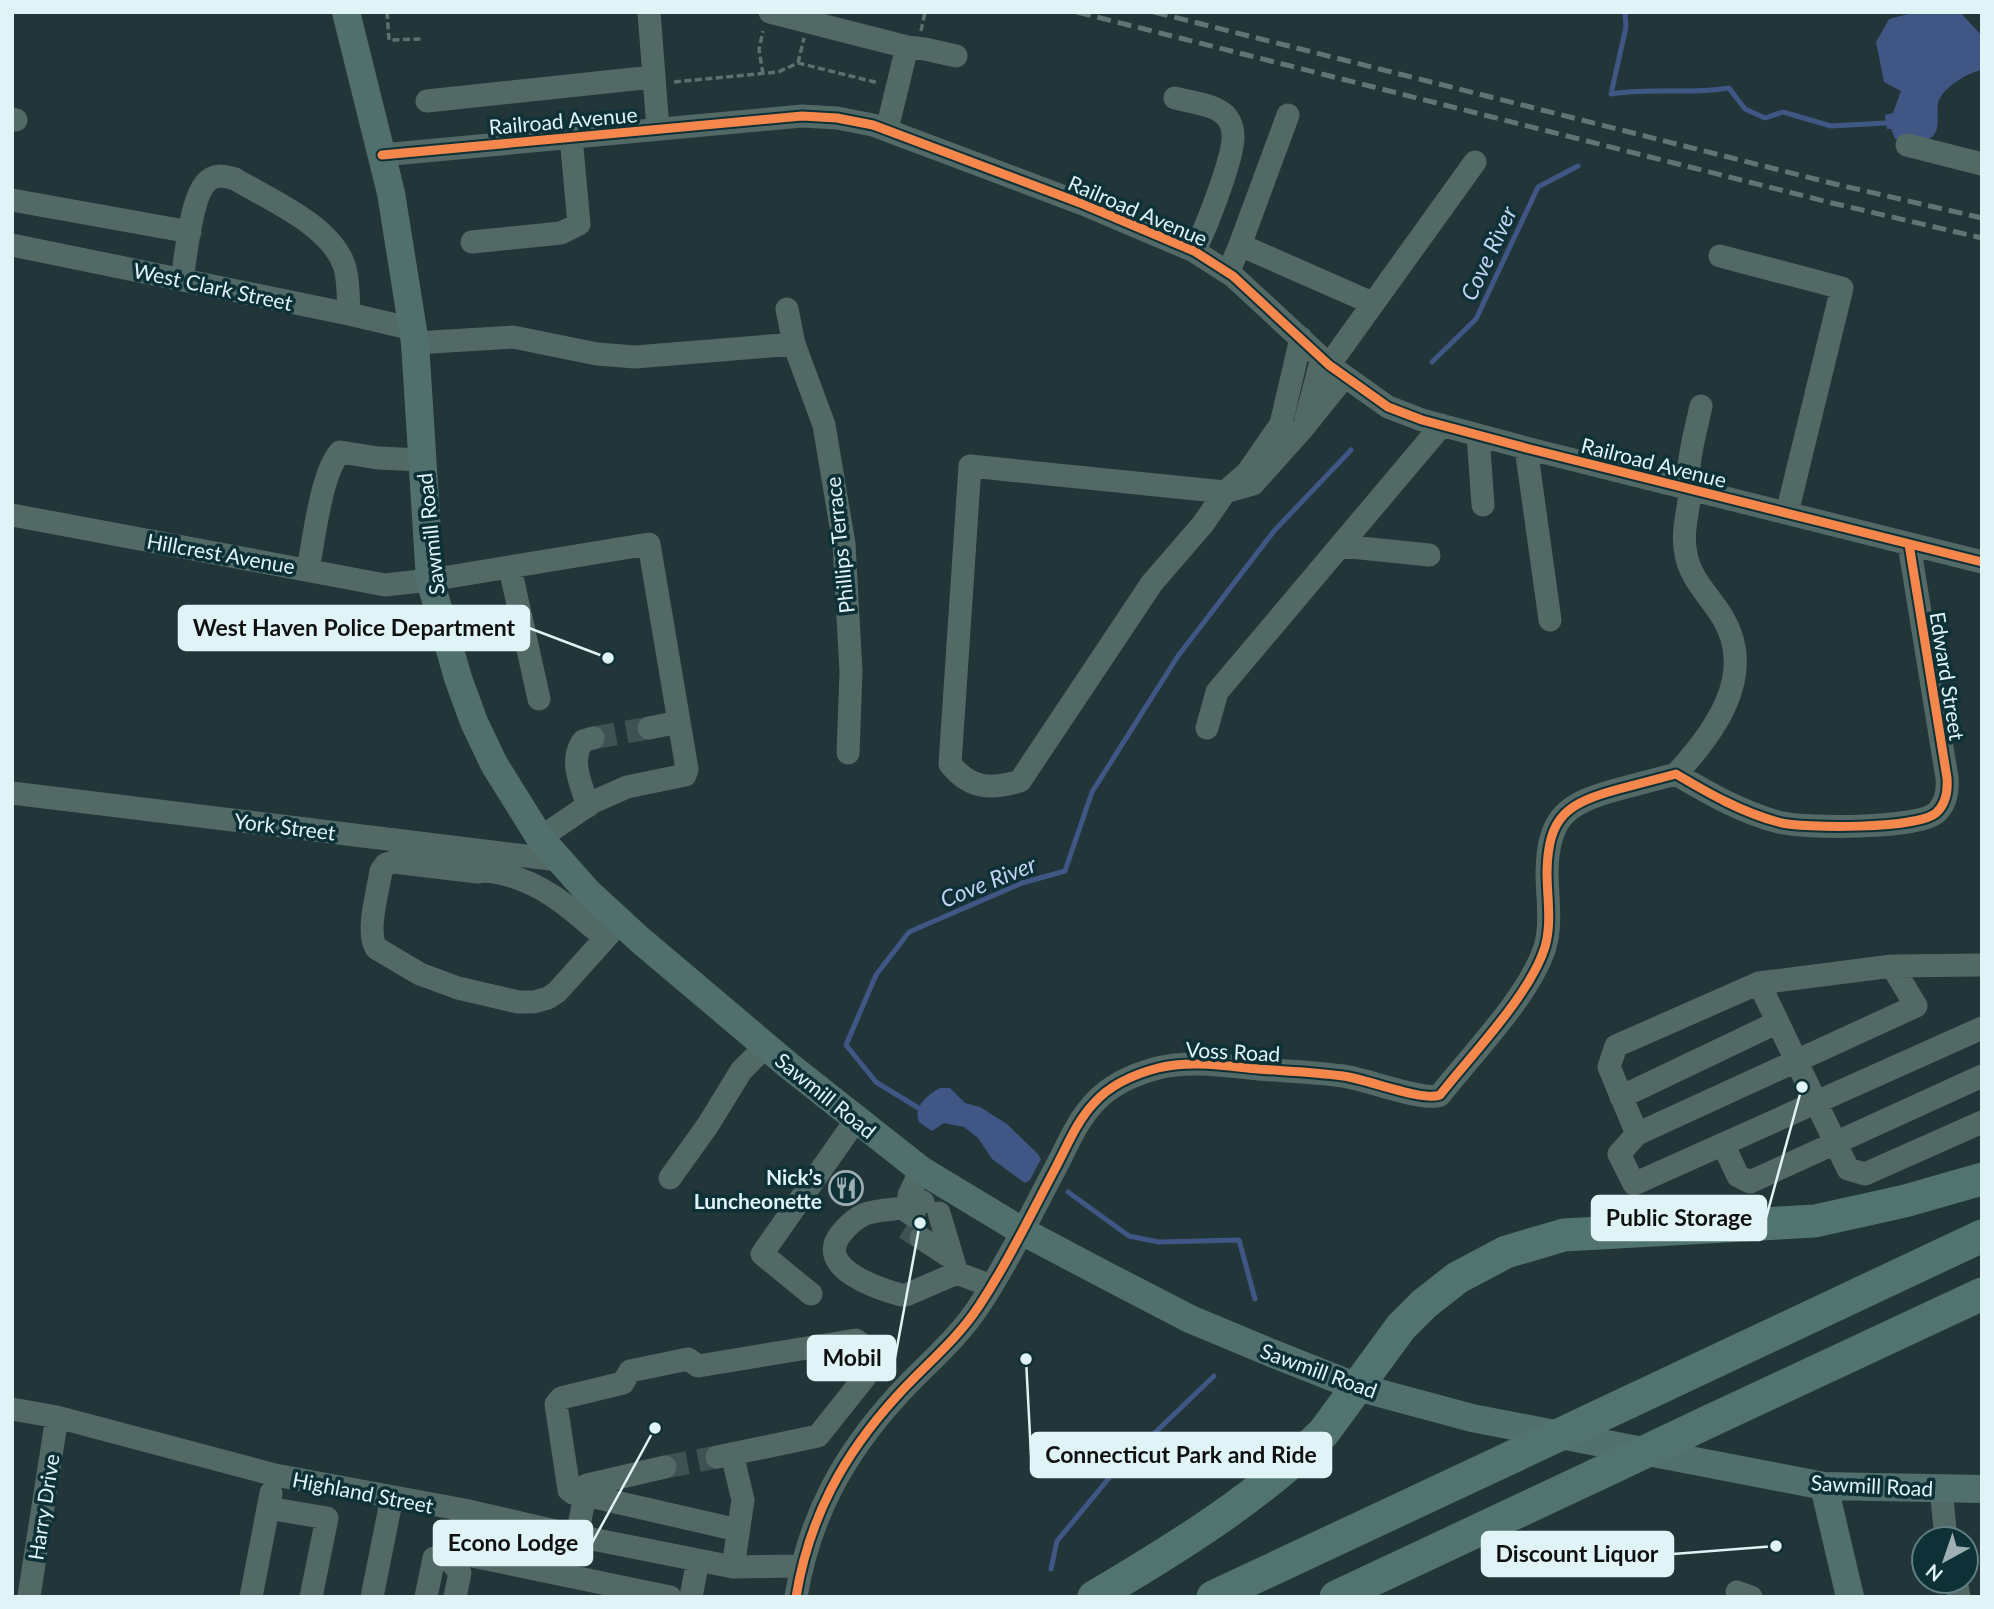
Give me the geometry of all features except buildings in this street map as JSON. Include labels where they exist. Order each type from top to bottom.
[{"type":"highway","points":[[1094,1597],[1194,1535],[1255,1491],[1324,1432],[1401,1327],[1424,1304],[1457,1278],[1506,1252],[1564,1235],[1815,1221],[1905,1201],[1982,1179]]},
{"type":"highway","points":[[1213,1597],[1982,1236]]},
{"type":"highway","points":[[1336,1597],[1982,1294]]},
{"type":"highway","points":[[1807,1376],[1982,1312]]},
{"type":"main road","name":"Sawmill Road","points":[[346,12],[391,193],[414,336],[430,580],[458,678],[474,722],[499,773],[540,838],[613,930],[766,1046],[856,1120],[927,1222],[1022,1231],[1191,1318],[1357,1387],[1472,1418],[1824,1486],[1982,1489]]},
{"type":"main road","points":[[1824,1486],[1850,1597]]},
{"type":"street","points":[[649,12],[660,80],[658,129]]},
{"type":"street","points":[[768,20],[915,44],[956,56]]},
{"type":"street","points":[[887,129],[915,44]]},
{"type":"street","points":[[427,101],[628,80],[660,80]]},
{"type":"street","points":[[1174,98],[1219,111],[1229,121],[1233,130],[1231,152],[1194,251]]},
{"type":"street","name":"Railroad Avenue","points":[[382,155],[814,116],[849,119],[887,129],[1083,204],[1194,251],[1228,273],[1332,366],[1388,407],[1526,448],[1982,562]]},
{"type":"street","points":[[1228,273],[1288,116]]},
{"type":"street","points":[[472,242],[561,233],[579,224],[571,137]]},
{"type":"street","points":[[1907,145],[1982,164]]},
{"type":"street","points":[[1301,338],[1281,424],[1247,473],[1225,492],[1203,524],[1152,583],[1020,781],[1000,787],[977,785],[960,776],[950,764],[970,466],[1225,492],[1253,484],[1303,428],[1332,366],[1372,303],[1475,162]]},
{"type":"street","points":[[182,279],[198,195],[208,180],[221,175],[235,179],[317,228],[337,249],[345,268],[349,314]]},
{"type":"street","points":[[12,200],[190,232]]},
{"type":"street","name":"West Clark Street","points":[[12,245],[349,314],[414,336]]},
{"type":"street","points":[[1240,245],[1372,303]]},
{"type":"street","points":[[1720,256],[1842,288],[1787,513]]},
{"type":"street","name":"Phillips Terrace","points":[[787,309],[794,344],[824,425],[844,544],[851,672],[848,753]]},
{"type":"street","points":[[414,336],[513,337],[597,354],[635,357],[794,344]]},
{"type":"street","points":[[1676,774],[1707,738],[1721,715],[1731,689],[1735,666],[1733,642],[1726,623],[1699,585],[1690,569],[1686,554],[1684,531],[1690,489],[1689,469],[1701,406]]},
{"type":"street","points":[[1207,728],[1217,692],[1442,425]]},
{"type":"street","points":[[1478,435],[1483,505]]},
{"type":"street","points":[[1526,448],[1550,620]]},
{"type":"street","points":[[308,569],[328,475],[340,452],[378,458],[423,460]]},
{"type":"street","name":"Hillcrest Avenue","points":[[12,515],[385,585],[510,568],[649,544],[679,722]]},
{"type":"street","name":"Edward Street","points":[[1676,774],[1723,800],[1764,818],[1791,825],[1825,827],[1914,822],[1935,814],[1945,799],[1947,778],[1909,544]]},
{"type":"street","points":[[1341,546],[1429,555]]},
{"type":"street","points":[[510,568],[539,699]]},
{"type":"street","points":[[540,838],[588,806],[627,787],[685,775],[687,769],[679,722],[649,728]]},
{"type":"street","points":[[588,806],[575,756],[583,741],[593,738]]},
{"type":"street","name":"Voss Road","points":[[796,1597],[808,1538],[847,1460],[897,1396],[955,1337],[991,1286],[1087,1110],[1096,1101],[1119,1083],[1171,1065],[1212,1065],[1344,1076],[1419,1096],[1432,1098],[1440,1095],[1518,997],[1545,948],[1549,926],[1548,853],[1559,821],[1573,806],[1589,797],[1676,774]]},
{"type":"street","name":"York Street","points":[[12,793],[491,861],[558,860]]},
{"type":"street","points":[[491,861],[511,876],[544,888],[613,930],[557,992],[534,1002],[518,1002],[432,980],[376,948],[372,941],[381,871],[386,864],[393,862],[478,872],[491,861]]},
{"type":"street","points":[[1637,1134],[1609,1067],[1616,1046],[1759,983],[1892,966],[1982,965]]},
{"type":"street","points":[[1892,966],[1916,1006],[1637,1134],[1619,1154],[1634,1184],[1982,1028]]},
{"type":"street","points":[[1759,983],[1847,1169],[1865,1174],[1982,1122]]},
{"type":"street","points":[[1621,1097],[1778,1022]]},
{"type":"street","points":[[670,1178],[708,1125],[741,1071],[766,1046]]},
{"type":"street","points":[[1723,1144],[1738,1176],[1750,1182],[1982,1076]]},
{"type":"street","points":[[811,1294],[762,1254],[856,1120]]},
{"type":"street","points":[[927,1222],[906,1296],[863,1282],[842,1267],[834,1255],[836,1241],[841,1233],[853,1221],[867,1213],[927,1222],[991,1286]]},
{"type":"street","points":[[733,1567],[743,1500],[724,1455],[818,1436],[864,1377],[862,1345],[856,1340],[698,1366],[688,1359],[630,1371],[623,1383],[561,1398],[556,1404],[569,1490],[573,1493],[738,1530]]},
{"type":"street","points":[[864,1377],[897,1396]]},
{"type":"street","name":"Highland Street","points":[[12,1409],[57,1417],[275,1475],[464,1510],[577,1536],[733,1567],[801,1566]]},
{"type":"street","name":"Harry Drive","points":[[29,1596],[57,1417]]},
{"type":"street","points":[[577,1536],[587,1485],[665,1467]]},
{"type":"street","points":[[251,1597],[275,1475]]},
{"type":"street","points":[[1941,1488],[1945,1525]]},
{"type":"street","points":[[372,1597],[393,1497]]},
{"type":"street","points":[[268,1508],[327,1518],[311,1597]]},
{"type":"street","points":[[455,1597],[460,1573],[452,1556],[464,1510]]},
{"type":"street","points":[[426,1597],[434,1558],[452,1556],[670,1597]]},
{"type":"street","points":[[691,1597],[698,1560]]},
{"type":"path","points":[[387,12],[389,40],[421,39]]},
{"type":"path","points":[[915,44],[925,12]]},
{"type":"path","points":[[763,74],[759,49],[768,20]]},
{"type":"path","points":[[798,64],[807,33]]},
{"type":"path","points":[[660,80],[763,74],[778,72],[798,64],[882,84]]},
{"type":"water","points":[[1916,12],[1960,12],[1982,36],[1982,70],[1963,77],[1950,86],[1940,97],[1938,124],[1933,136],[1915,141],[1895,139],[1891,129],[1887,129],[1885,115],[1893,113],[1901,91],[1884,82],[1876,42],[1889,19]]},
{"type":"water","points":[[940,1088],[950,1088],[965,1103],[980,1107],[1007,1124],[1038,1154],[1041,1159],[1030,1180],[1025,1183],[992,1159],[978,1138],[964,1127],[944,1123],[932,1131],[919,1122],[920,1106],[930,1094]]},
{"type":"waterway","points":[[1625,12],[1626,27],[1611,94],[1729,88],[1745,109],[1765,118],[1783,112],[1831,126],[1886,123]]},
{"type":"waterway","name":"Cove River","points":[[1432,362],[1476,319],[1538,187],[1578,166]]},
{"type":"waterway","name":"Cove River","points":[[925,1112],[876,1082],[846,1045],[876,975],[909,932],[1022,883],[1065,871],[1092,792],[1178,656],[1274,531],[1351,450]]},
{"type":"waterway","name":"Cove River","points":[[1068,1192],[1129,1236],[1159,1242],[1239,1240],[1255,1299]]},
{"type":"waterway","name":"Cove River","points":[[1051,1569],[1057,1541],[1114,1472],[1214,1376]]},
{"type":"tunnel","points":[[593,738],[649,728]]},
{"type":"tunnel","points":[[905,1228],[921,1238]]},
{"type":"tunnel","points":[[665,1467],[717,1457]]},
{"type":"railway","points":[[1077,12],[1832,203],[1982,238]]},
{"type":"railway","points":[[1154,12],[1835,184],[1982,218]]},
{"type":"cycle path","points":[[382,155],[802,116],[837,118],[873,125],[1083,204],[1194,251],[1233,276],[1329,365],[1388,407],[1422,420],[1526,448],[1982,562]]},
{"type":"cycle path","points":[[796,1597],[819,1514],[845,1465],[878,1418],[970,1319],[1010,1255],[1077,1126],[1094,1103],[1108,1091],[1149,1070],[1195,1064],[1332,1075],[1421,1095],[1440,1095],[1499,1024],[1527,985],[1547,938],[1548,853],[1557,824],[1574,806],[1601,794],[1676,774],[1738,807],[1764,818],[1791,824],[1885,825],[1925,818],[1936,813],[1946,797],[1947,778],[1909,544]]},
{"type":"place","name":"West Haven Police Department","points":[[608,658]]},
{"type":"place","name":"Public Storage","points":[[1802,1087]]},
{"type":"place","name":"Nick’s Luncheonette","points":[[846,1188]]},
{"type":"place","name":"Mobil","points":[[920,1223]]},
{"type":"place","name":"Connecticut Park and Ride","points":[[1026,1359]]},
{"type":"place","name":"Econo Lodge","points":[[655,1428]]},
{"type":"place","name":"Discount Liquor","points":[[1776,1546]]}]
